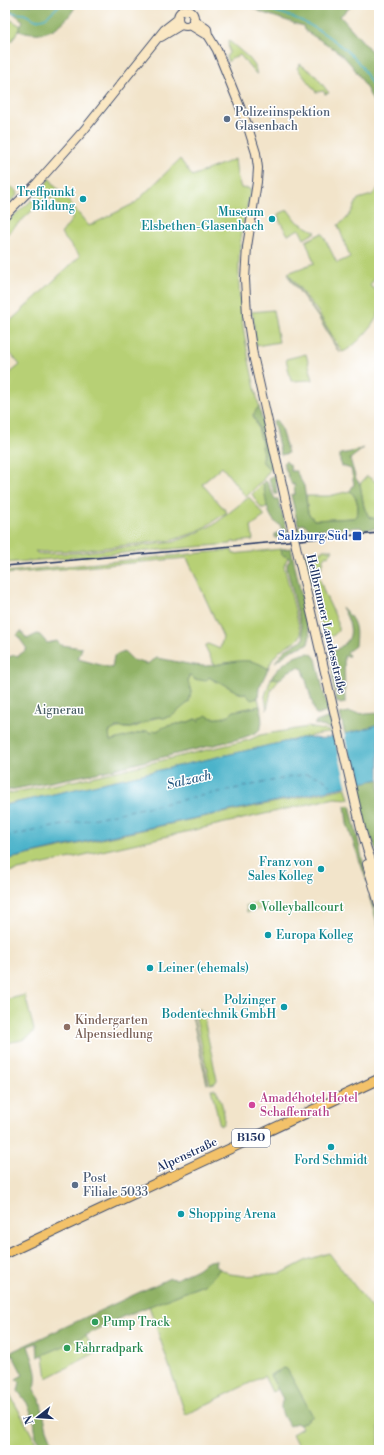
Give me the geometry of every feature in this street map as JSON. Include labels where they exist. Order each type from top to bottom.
[{"type":"main road","points":[[5,215],[49,170],[108,101],[158,38],[167,34],[179,22],[179,14],[187,13],[184,26],[179,22]]},
{"type":"main road","name":"Hellbrunner Landesstraße","points":[[187,13],[202,33],[208,35],[220,59],[247,124],[256,153],[258,168],[257,187],[248,238],[245,292],[249,330],[328,688],[361,828],[379,882]]},
{"type":"main road","name":"Hellbrunner Landesstraße","points":[[367,849],[379,868]]},
{"type":"main road","name":"Hellbrunner Landesstraße","points":[[367,849],[368,868],[379,904]]},
{"type":"main road","name":"Alpenstraße","points":[[5,1254],[379,1079]]},
{"type":"green space","points":[[5,5],[76,5],[67,19],[58,26],[43,33],[37,33],[18,31],[23,21],[5,8]]},
{"type":"green space","points":[[247,5],[353,5],[340,16],[379,60],[379,113],[360,77],[345,58],[330,46],[304,30],[303,26],[263,13]]},
{"type":"green space","points":[[11,20],[21,26],[11,42],[5,38],[5,30]]},
{"type":"green space","points":[[228,40],[249,58],[255,66],[257,75],[240,55],[232,58],[228,62],[226,57],[229,53]]},
{"type":"green space","points":[[300,64],[315,75],[329,93],[325,94],[324,91],[316,92],[297,68]]},
{"type":"green space","points":[[180,159],[192,176],[235,159],[237,175],[241,188],[251,189],[240,246],[239,286],[246,346],[259,406],[253,415],[260,438],[262,461],[270,470],[262,481],[246,497],[222,467],[202,484],[227,512],[194,533],[173,540],[76,551],[35,551],[41,554],[76,553],[174,542],[195,534],[216,523],[249,497],[265,516],[251,526],[253,540],[232,542],[231,544],[5,563],[5,377],[20,365],[5,347],[5,326],[80,256],[61,234],[73,218],[48,196],[5,236],[5,224],[47,186],[46,184],[49,178],[89,226],[135,203]]},
{"type":"green space","points":[[5,183],[18,193],[14,199],[5,203]]},
{"type":"green space","points":[[379,187],[379,271],[370,286],[379,292],[379,312],[373,324],[363,336],[351,347],[342,352],[318,312],[288,273],[314,263],[306,241],[322,233],[337,263],[350,257],[338,225],[348,217],[358,199],[372,195]]},
{"type":"green space","points":[[288,210],[296,221],[316,232],[304,239],[299,229],[288,235],[279,220],[278,214]]},
{"type":"green space","points":[[288,276],[322,321],[340,353],[318,317]]},
{"type":"green space","points":[[273,310],[279,342],[256,346],[253,316],[251,312]]},
{"type":"green space","points":[[306,354],[313,380],[291,381],[286,359]]},
{"type":"green space","points":[[259,406],[273,466],[270,470],[262,461],[263,449],[253,415]]},
{"type":"green space","points":[[276,420],[280,426],[288,453],[281,455],[273,421]]},
{"type":"green space","points":[[364,448],[350,459],[356,479],[360,484],[364,507],[369,517],[379,520],[379,528],[362,530],[361,527],[311,530],[304,524],[298,525],[291,495],[295,494],[294,484],[292,485],[283,463],[286,461],[290,464],[291,471],[296,471],[304,486],[308,513],[314,520],[353,518],[357,516],[358,506],[355,497],[350,491],[354,484],[351,469],[342,466],[340,454]]},
{"type":"green space","points":[[275,474],[277,494],[275,494],[269,479]]},
{"type":"green space","points":[[367,476],[379,484],[379,520],[369,517],[364,507],[360,484]]},
{"type":"green space","points":[[265,481],[267,482],[275,499],[278,499],[289,537],[275,538],[275,534],[282,530],[280,525],[275,522],[269,513],[263,483]]},
{"type":"green space","points":[[263,483],[268,506],[261,508],[252,494]]},
{"type":"green space","points":[[350,491],[355,497],[357,503],[357,517],[314,520],[308,513],[306,496],[329,496]]},
{"type":"green space","points":[[297,527],[310,532],[315,532],[315,535],[299,536]]},
{"type":"green space","points":[[291,548],[310,635],[308,644],[292,650],[275,662],[285,650],[304,639],[287,569],[287,564],[290,560],[288,557],[282,555],[281,549]]},
{"type":"green space","points":[[281,549],[282,555],[288,557],[284,566],[301,634],[298,639],[277,654],[268,669],[256,663],[249,662],[234,662],[214,665],[205,646],[208,644],[220,649],[223,637],[187,558],[5,574],[5,572],[232,550],[233,554]]},
{"type":"green space","points":[[323,550],[333,550],[322,560],[324,561],[319,572],[314,553]]},
{"type":"green space","points":[[304,554],[309,554],[312,556],[324,592],[338,622],[338,631],[333,636],[326,635],[323,630]]},
{"type":"green space","points":[[342,607],[353,621],[356,634],[355,646],[347,652],[349,656],[344,656],[345,703],[340,704],[339,702],[337,703],[330,655],[343,645],[350,637],[349,622]]},
{"type":"green space","name":"Aignerau","points":[[21,631],[27,639],[37,634],[40,635],[47,643],[57,641],[61,645],[82,648],[78,659],[112,668],[114,656],[124,651],[133,660],[147,664],[157,658],[200,666],[245,661],[260,664],[268,669],[259,688],[258,698],[251,700],[246,694],[237,692],[209,677],[206,681],[194,679],[189,675],[188,681],[191,692],[189,702],[172,716],[152,718],[149,721],[130,728],[117,727],[109,732],[110,741],[147,731],[152,733],[153,730],[157,731],[166,726],[186,723],[195,719],[199,721],[200,718],[206,715],[212,718],[220,718],[234,711],[260,706],[262,721],[260,729],[253,734],[239,739],[101,772],[5,791],[5,658],[15,655],[18,656],[27,649],[17,635]]},
{"type":"green space","points":[[309,653],[316,659],[328,711],[319,715],[315,713],[303,669],[298,667],[289,671],[280,679],[271,678],[287,661],[297,656]]},
{"type":"green space","points":[[189,675],[209,677],[239,693],[246,694],[255,699],[258,698],[260,706],[234,711],[224,717],[204,717],[200,721],[195,719],[167,726],[152,733],[147,731],[110,742],[109,732],[118,728],[135,727],[151,719],[160,717],[164,718],[189,702],[191,692],[188,681]]},
{"type":"green space","points":[[271,678],[280,679],[271,690],[267,710],[265,696]]},
{"type":"green space","points":[[348,712],[366,714],[379,713],[379,724],[345,734],[340,714]]},
{"type":"green space","points":[[330,717],[332,729],[314,724],[316,722]]},
{"type":"green space","points":[[308,727],[330,731],[330,733],[319,734],[5,805],[5,794],[78,780],[249,740],[260,735]]},
{"type":"green space","points":[[379,779],[379,857],[366,826],[356,784]]},
{"type":"green space","points":[[346,788],[349,799],[335,798],[5,873],[5,860]]},
{"type":"green space","points":[[350,805],[367,882],[347,824],[345,806]]},
{"type":"green space","points":[[369,896],[379,917],[379,929]]},
{"type":"green space","name":"Volleyballcourt","points":[[260,902],[261,909],[247,912],[246,905]]},
{"type":"green space","points":[[25,995],[34,1030],[32,1034],[26,1038],[5,1043],[5,1000]]},
{"type":"green space","points":[[200,1009],[203,1014],[217,1080],[215,1083],[210,1084],[196,1019],[195,1010]]},
{"type":"green space","points":[[193,1011],[193,1017],[208,1084],[192,1016]]},
{"type":"green space","points":[[211,1089],[215,1089],[217,1091],[223,1109],[224,1121],[220,1126]]},
{"type":"green space","points":[[329,1253],[379,1317],[379,1450],[300,1450],[292,1434],[302,1428],[300,1425],[313,1416],[270,1375],[278,1389],[272,1392],[264,1376],[187,1414],[185,1413],[149,1306],[206,1284],[220,1269],[230,1274],[245,1276],[282,1273],[307,1260]]},
{"type":"green space","points":[[216,1260],[215,1265],[220,1269],[206,1284],[122,1317],[69,1344],[38,1357],[37,1343],[28,1346],[36,1373],[36,1384],[34,1390],[40,1399],[47,1429],[54,1446],[58,1450],[44,1450],[36,1437],[34,1420],[27,1403],[18,1391],[20,1382],[16,1379],[23,1375],[11,1352],[170,1278],[176,1279],[195,1270],[205,1262]]},
{"type":"green space","name":"Fahrradpark","points":[[81,1326],[95,1353],[47,1378],[42,1343]]},
{"type":"green space","points":[[284,1368],[287,1369],[313,1416],[300,1425],[296,1423],[289,1426],[283,1416],[281,1406],[283,1399],[270,1375]]},
{"type":"green space","points":[[5,1385],[6,1387],[40,1450],[5,1450]]},
{"type":"water","name":"Salzach","points":[[379,724],[379,779],[5,860],[5,805],[306,737],[321,739],[362,730]]},
{"type":"pier","points":[[344,732],[356,786],[347,789],[334,734]]},
{"type":"waterway","points":[[5,12],[24,14],[36,20],[45,18],[60,5]]},
{"type":"waterway","points":[[257,5],[304,22],[322,32],[349,53],[362,67],[379,100]]},
{"type":"ferry route","points":[[5,837],[305,774],[319,777],[331,786]]},
{"type":"railway","points":[[5,566],[379,533]]},
{"type":"place","name":"Polizeiinspektion Glasenbach","points":[[227,119]]},
{"type":"place","name":"Treffpunkt Bildung","points":[[83,199]]},
{"type":"place","name":"Museum Elsbethen-Glasenbach","points":[[272,219]]},
{"type":"place","name":"Salzburg Süd","points":[[357,536]]},
{"type":"place","name":"Franz von Sales Kolleg","points":[[321,869]]},
{"type":"place","name":"Volleyballcourt","points":[[253,907]]},
{"type":"place","name":"Europa Kolleg","points":[[268,935]]},
{"type":"place","name":"Leiner (ehemals)","points":[[150,968]]},
{"type":"place","name":"Polzinger Bodentechnik GmbH","points":[[284,1007]]},
{"type":"place","name":"Kindergarten Alpensiedlung","points":[[67,1027]]},
{"type":"place","name":"Amadéhotel Hotel Schaffenrath","points":[[252,1105]]},
{"type":"place","name":"Ford Schmidt","points":[[331,1147]]},
{"type":"place","name":"Post Filiale 5033","points":[[75,1185]]},
{"type":"place","name":"Shopping Arena","points":[[181,1214]]},
{"type":"place","name":"Pump Track","points":[[95,1322]]},
{"type":"place","name":"Fahrradpark","points":[[67,1348]]}]
